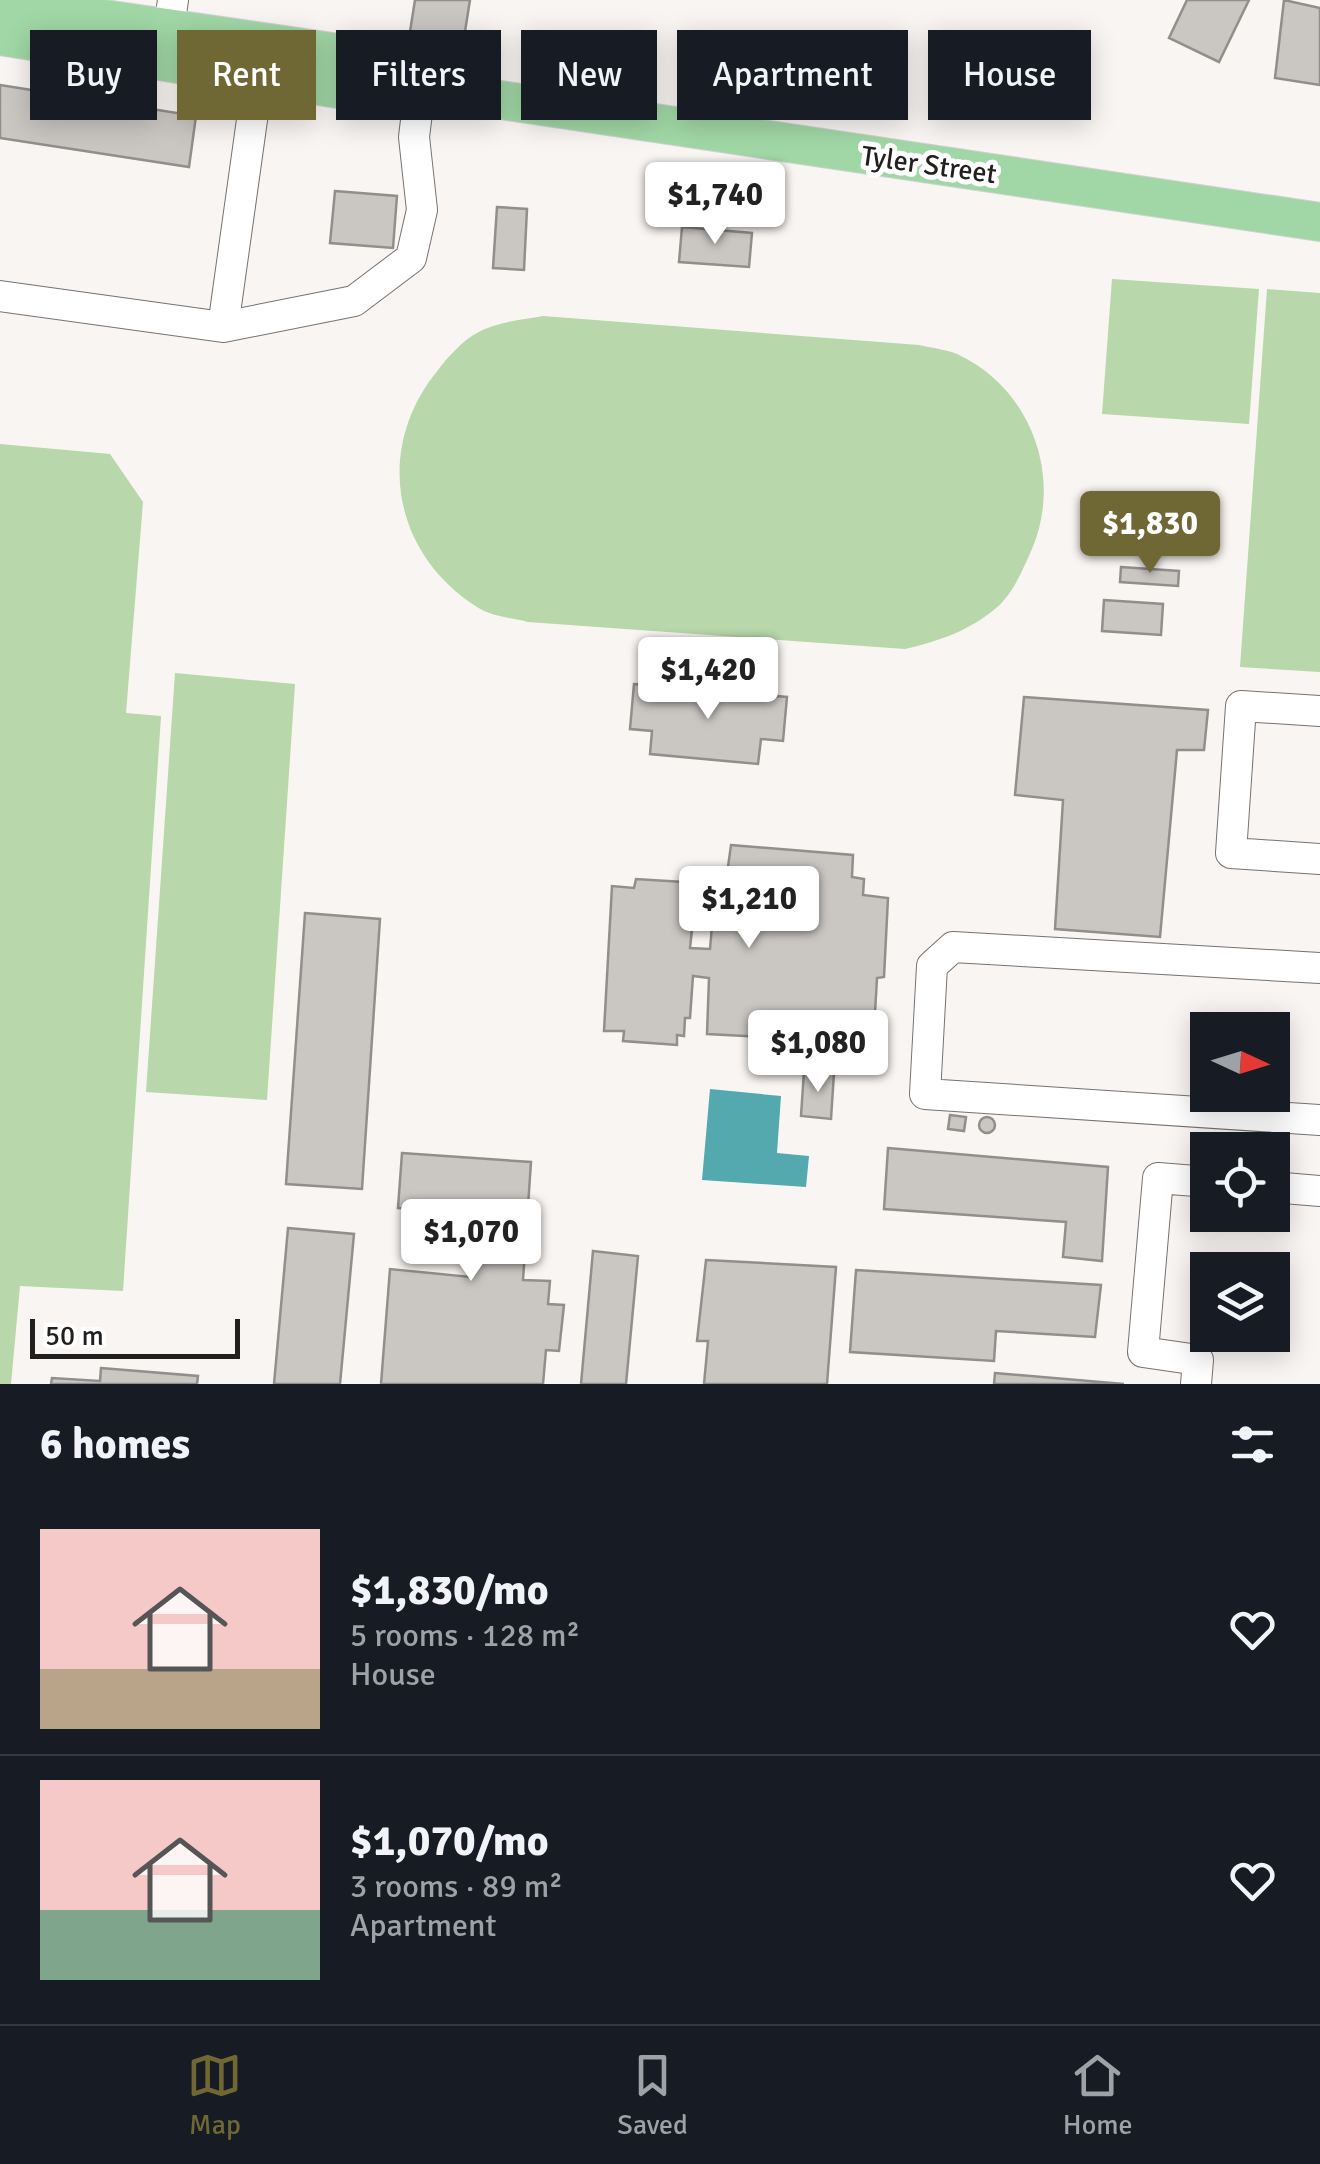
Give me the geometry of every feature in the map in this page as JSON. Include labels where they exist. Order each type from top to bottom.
[{"type":"main road","name":"Tyler Street","points":[[0,4],[336,53]]},
{"type":"main road","name":"Tyler Street","points":[[0,36],[169,30]]},
{"type":"main road","name":"Tyler Street","points":[[501,100],[1320,222]]},
{"type":"lane","points":[[224,327],[252,120]]},
{"type":"lane","points":[[0,296],[224,327],[354,302],[411,258],[422,210],[414,137],[416,120]]},
{"type":"lane","points":[[1320,711],[1241,706],[1230,853],[1320,860]]},
{"type":"lane","points":[[1320,968],[953,947],[932,966],[925,1094],[1320,1120]]},
{"type":"lane","points":[[1190,1181],[1158,1178],[1143,1352],[1198,1360],[1196,1384]]},
{"type":"lane","points":[[1290,1189],[1320,1191]]},
{"type":"green space","points":[[1112,279],[1259,289],[1249,424],[1102,414]]},
{"type":"green space","points":[[1267,289],[1320,293],[1320,672],[1240,667]]},
{"type":"green space","points":[[543,316],[919,345],[957,354],[983,369],[1004,389],[1034,437],[1044,493],[1041,521],[1017,581],[1002,602],[975,623],[942,639],[905,649],[528,622],[482,610],[448,585],[426,558],[410,529],[400,465],[405,432],[418,400],[442,365],[466,340],[492,326]]},
{"type":"green space","points":[[0,444],[110,454],[143,502],[126,713],[161,716],[123,1291],[20,1286],[11,1384],[0,1384]]},
{"type":"green space","points":[[175,673],[295,684],[267,1100],[146,1092]]},
{"type":"water","points":[[710,1089],[781,1096],[777,1153],[809,1156],[806,1187],[702,1180]]},
{"type":"building","points":[[415,0],[470,0],[465,30],[410,30]]},
{"type":"building","points":[[1187,0],[1249,0],[1219,62],[1169,38]]},
{"type":"building","points":[[1284,0],[1320,8],[1320,85],[1275,78]]},
{"type":"building","points":[[0,85],[30,90],[30,120],[157,120],[157,110],[177,113],[177,120],[195,120],[189,167],[0,138]]},
{"type":"building","points":[[335,191],[397,196],[393,248],[330,243]]},
{"type":"building","points":[[497,207],[527,209],[524,270],[493,268]]},
{"type":"building","points":[[682,227],[752,233],[749,267],[679,262]]},
{"type":"building","points":[[1121,567],[1179,571],[1178,586],[1120,582]]},
{"type":"building","points":[[1104,600],[1163,604],[1161,635],[1102,631]]},
{"type":"building","points":[[634,684],[787,697],[783,741],[761,739],[758,764],[650,754],[652,731],[630,729]]},
{"type":"building","points":[[1024,697],[1208,710],[1204,750],[1177,750],[1160,937],[1055,929],[1063,800],[1015,795]]},
{"type":"building","points":[[731,845],[853,855],[852,877],[864,879],[863,895],[888,898],[884,977],[877,978],[875,1013],[862,1013],[855,1031],[845,1029],[842,1041],[707,1034],[709,978],[693,976],[690,1018],[685,1018],[684,1036],[677,1035],[677,1045],[623,1041],[624,1031],[604,1031],[612,886],[634,888],[636,879],[683,882],[682,891],[696,892],[690,948],[710,949],[717,869],[728,867]]},
{"type":"building","points":[[305,913],[380,919],[362,1189],[286,1184]]},
{"type":"building","points":[[804,1071],[834,1073],[831,1119],[801,1116]]},
{"type":"building","points":[[950,1115],[966,1117],[964,1131],[948,1129]]},
{"type":"building","points":[[987,1117],[995,1125],[987,1133],[979,1125]]},
{"type":"building","points":[[888,1148],[1108,1167],[1102,1261],[1063,1257],[1066,1222],[884,1209]]},
{"type":"building","points":[[402,1153],[531,1162],[523,1280],[550,1281],[548,1304],[564,1305],[559,1351],[546,1350],[543,1384],[381,1384],[390,1269],[470,1277],[476,1213],[398,1208]]},
{"type":"building","points":[[288,1228],[354,1234],[340,1384],[274,1384]]},
{"type":"building","points":[[593,1251],[638,1256],[626,1384],[581,1384]]},
{"type":"building","points":[[706,1260],[836,1267],[827,1384],[704,1384],[708,1341],[697,1341]]},
{"type":"building","points":[[856,1270],[1101,1285],[1095,1337],[996,1331],[994,1361],[850,1352]]},
{"type":"building","points":[[101,1368],[198,1376],[197,1384],[51,1384],[52,1378],[100,1381]]},
{"type":"building","points":[[995,1373],[1124,1384],[994,1384]]}]
